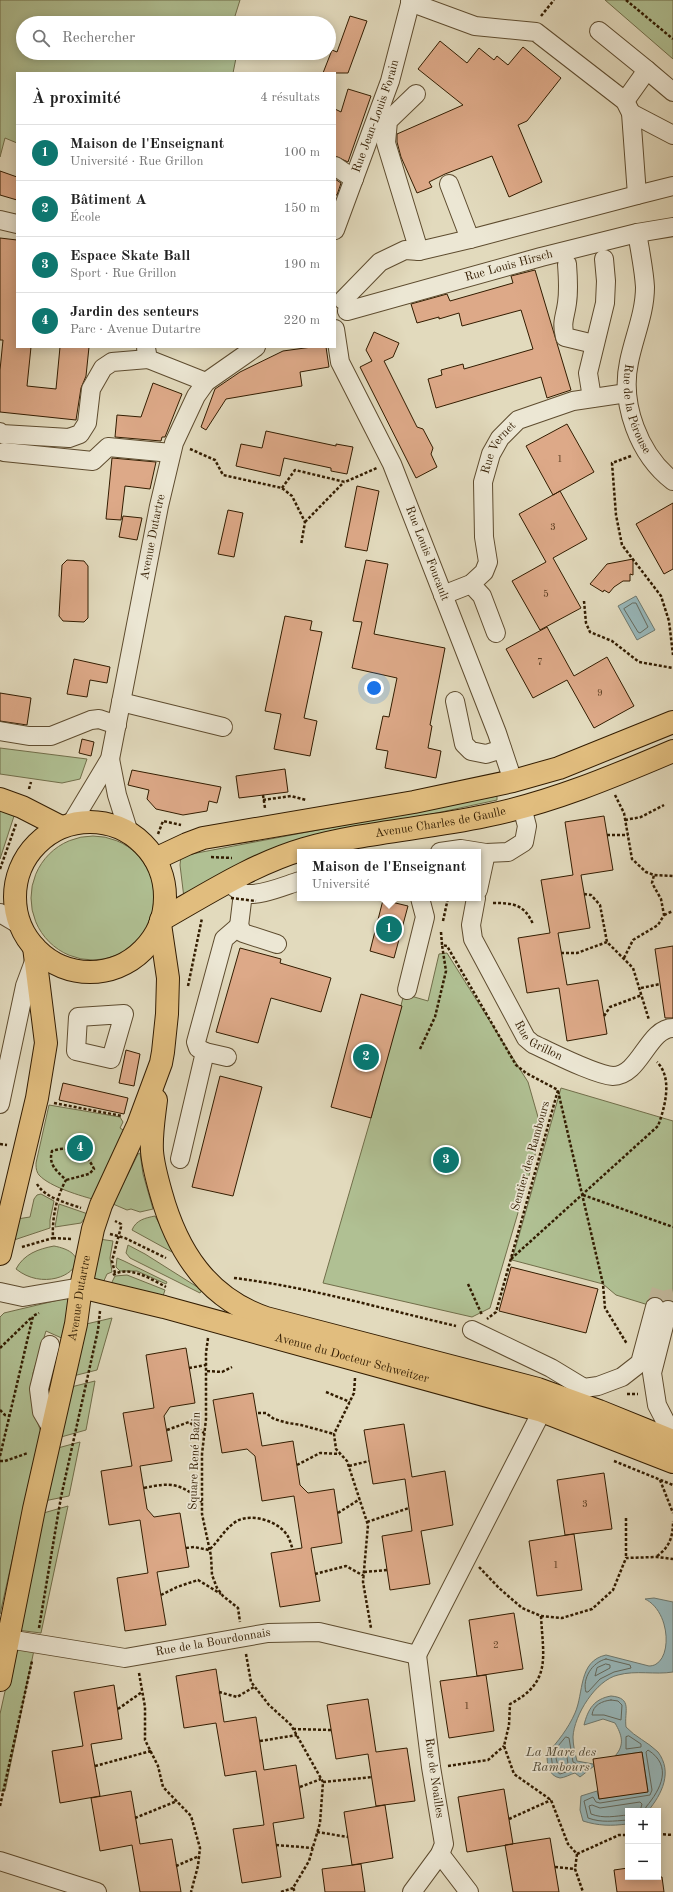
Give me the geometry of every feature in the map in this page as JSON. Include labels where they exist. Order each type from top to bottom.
[{"type":"main road","name":"Avenue Charles de Gaulle","points":[[155,859],[203,838],[414,802],[513,781],[559,768],[673,722]]},
{"type":"main road","name":"Avenue Charles de Gaulle","points":[[308,849],[354,837],[485,816],[522,807],[607,780],[673,751]]},
{"type":"main road","name":"Avenue Charles de Gaulle","points":[[513,781],[522,807]]},
{"type":"main road","points":[[0,799],[66,826]]},
{"type":"main road","points":[[9,1251],[46,1043],[35,953],[20,926],[16,909],[7,886],[18,875],[31,851],[47,835],[66,826],[86,822],[101,823],[116,826],[139,840],[155,859],[163,878],[165,900],[161,922],[149,943],[134,958],[114,968],[93,972],[71,970],[35,953]]},
{"type":"main road","name":"Avenue Charles de Gaulle","points":[[161,922],[239,894],[297,855]]},
{"type":"main road","name":"Avenue Dutartre","points":[[0,1680],[50,1438],[76,1324],[87,1234],[138,1125],[161,1063],[167,1014],[168,978],[161,922]]},
{"type":"main road","name":"Avenue du Docteur Schweitzer","points":[[161,1063],[152,1135],[152,1152],[156,1177],[165,1208],[183,1249],[211,1286],[222,1295],[252,1313],[266,1318],[538,1389],[585,1397],[642,1428],[673,1441]]},
{"type":"main road","name":"Avenue du Docteur Schweitzer","points":[[81,1287],[164,1307],[542,1411],[670,1470]]},
{"type":"street","points":[[411,1],[475,26],[536,32],[628,107],[673,136]]},
{"type":"street","name":"Rue Jean-Louis Forain","points":[[336,227],[390,81],[411,1]]},
{"type":"street","points":[[599,31],[673,92]]},
{"type":"street","points":[[637,195],[628,107],[647,70]]},
{"type":"street","points":[[416,94],[388,121],[386,143],[419,251]]},
{"type":"street","points":[[336,167],[354,179]]},
{"type":"street","points":[[449,184],[470,239]]},
{"type":"street","points":[[336,325],[344,319],[342,302],[380,262],[405,250],[419,251],[470,239],[673,186]]},
{"type":"street","points":[[0,220],[16,224]]},
{"type":"street","name":"Rue Louis Hirsch","points":[[342,302],[540,257],[637,233],[673,227]]},
{"type":"street","name":"Rue de la Pérouse","points":[[637,233],[644,287],[642,315],[629,363],[627,393],[637,432],[646,450],[662,473],[673,481]]},
{"type":"street","points":[[592,398],[588,373],[605,303],[606,281],[604,259]]},
{"type":"street","points":[[567,264],[568,296],[562,326],[565,337],[594,344]]},
{"type":"street","name":"Rue Louis Foucault","points":[[336,336],[340,362],[392,464],[513,781]]},
{"type":"street","name":"Avenue Dutartre","points":[[66,826],[110,759],[159,506],[173,448],[196,396],[206,382],[255,348]]},
{"type":"street","points":[[0,432],[2,434],[69,438],[80,434],[87,423],[91,389],[103,368],[112,362],[147,353],[206,382]]},
{"type":"street","name":"Rue Vernet","points":[[443,595],[471,584],[484,572],[488,562],[483,523],[483,482],[491,454],[500,438],[518,420],[573,401],[627,393]]},
{"type":"street","points":[[4,452],[93,462],[108,446],[173,448]]},
{"type":"street","points":[[471,584],[482,596],[496,633]]},
{"type":"street","points":[[455,701],[464,744],[471,751],[486,754],[502,749]]},
{"type":"street","points":[[121,702],[223,727]]},
{"type":"street","points":[[0,731],[30,736],[51,736],[91,720],[99,719],[117,725]]},
{"type":"street","name":"Avenue Dutartre","points":[[110,759],[117,795],[129,833]]},
{"type":"street","points":[[481,852],[508,852],[524,842],[527,826],[522,807]]},
{"type":"street","points":[[481,876],[486,853]]},
{"type":"street","points":[[277,944],[243,933],[239,926],[239,894],[262,893],[297,882]]},
{"type":"street","name":"Rue Grillon","points":[[484,900],[471,924],[473,939],[526,1038],[533,1044],[607,1075],[615,1076],[623,1073],[666,1031]]},
{"type":"street","points":[[407,990],[425,917],[421,901]]},
{"type":"street","points":[[0,913],[20,926]]},
{"type":"street","points":[[227,1057],[205,1052],[198,1048],[196,1042],[224,939],[239,926]]},
{"type":"street","points":[[0,1104],[25,986],[35,953]]},
{"type":"street","points":[[180,1159],[205,1052]]},
{"type":"street","name":"Avenue du Docteur Schweitzer","points":[[0,1301],[81,1287]]},
{"type":"street","name":"Avenue du Docteur Schweitzer","points":[[0,1292],[23,1297]]},
{"type":"street","points":[[479,1325],[551,1368],[585,1397],[598,1386],[622,1377],[640,1363],[662,1309],[652,1372],[654,1392],[668,1416],[673,1436]]},
{"type":"street","points":[[50,1345],[40,1389],[42,1412],[50,1438]]},
{"type":"street","points":[[538,1389],[551,1368]]},
{"type":"street","points":[[417,1655],[542,1411]]},
{"type":"street","points":[[642,1428],[668,1416]]},
{"type":"street","name":"Rue de la Bourdonnais","points":[[8,1639],[125,1658],[268,1633],[319,1632],[369,1642],[417,1655]]},
{"type":"street","name":"Rue de Noailles","points":[[417,1655],[431,1768],[444,1844],[440,1854]]},
{"type":"street","points":[[412,1892],[440,1854],[446,1864],[469,1892]]},
{"type":"street","points":[[0,1861],[96,1892]]},
{"type":"path","points":[[626,0],[673,39]]},
{"type":"path","points":[[173,448],[215,460],[223,475],[282,488],[292,496],[305,522]]},
{"type":"path","points":[[646,450],[612,463],[616,515],[622,545],[661,596],[669,621],[673,655]]},
{"type":"path","points":[[301,545],[305,522],[344,482],[361,473],[375,469]]},
{"type":"path","points":[[282,488],[295,470],[344,482]]},
{"type":"path","points":[[584,601],[586,623],[590,632],[612,640],[639,662],[673,668]]},
{"type":"path","points":[[614,794],[624,813],[632,859],[646,872],[654,875],[673,876]]},
{"type":"path","points":[[263,795],[264,805]]},
{"type":"path","points":[[263,800],[291,796],[310,801]]},
{"type":"path","points":[[625,820],[641,817],[664,805]]},
{"type":"path","points":[[158,834],[163,821],[181,825]]},
{"type":"path","points":[[607,835],[628,835]]},
{"type":"path","points":[[654,875],[652,883],[661,900],[664,915]]},
{"type":"path","points":[[584,894],[591,895],[600,905],[607,942],[633,968],[641,988],[651,1028],[666,1031]]},
{"type":"path","points":[[484,900],[523,908],[529,914],[532,924]]},
{"type":"path","points":[[420,1049],[434,1017],[446,971],[440,934],[447,901]]},
{"type":"path","points":[[624,958],[633,940],[658,925],[664,915],[673,911]]},
{"type":"path","points":[[561,953],[577,953],[607,942]]},
{"type":"path","name":"Sentier des Rambours","points":[[442,945],[447,946],[516,1065],[526,1073],[558,1090],[496,1312],[479,1325]]},
{"type":"path","points":[[641,988],[660,984]]},
{"type":"path","points":[[604,1016],[610,1007],[642,995]]},
{"type":"path","points":[[511,1259],[658,1126],[666,1104],[668,1085],[662,1066],[645,1051]]},
{"type":"path","points":[[558,1090],[603,1284],[605,1308],[640,1363]]},
{"type":"path","points":[[37,1098],[124,1116],[130,1123],[138,1125]]},
{"type":"path","points":[[0,1144],[7,1145]]},
{"type":"path","points":[[54,1238],[53,1217],[60,1191],[66,1180],[89,1174],[94,1168],[90,1160],[82,1153],[69,1148],[52,1152],[50,1158],[53,1168],[66,1180]]},
{"type":"path","points":[[582,1195],[673,1227]]},
{"type":"path","points":[[9,1251],[54,1238],[87,1234],[125,1238],[167,1258]]},
{"type":"path","points":[[0,1806],[36,1644],[61,1497],[105,1293],[110,1277],[115,1273],[126,1272],[138,1274],[169,1288]]},
{"type":"path","points":[[211,1286],[223,1277],[263,1282],[479,1325],[468,1284]]},
{"type":"path","points":[[0,1348],[33,1316]]},
{"type":"path","name":"Square René Bazin","points":[[213,1340],[207,1338],[207,1370],[202,1454],[202,1514],[212,1575],[217,1588],[223,1596],[238,1608],[251,1682],[254,1687]]},
{"type":"path","points":[[189,1368],[206,1365]]},
{"type":"path","points":[[207,1370],[222,1372],[232,1367]]},
{"type":"path","points":[[356,1373],[354,1392],[334,1434],[336,1449],[347,1461],[367,1522],[363,1582],[371,1628],[369,1642]]},
{"type":"path","points":[[326,1392],[350,1402]]},
{"type":"path","points":[[0,1410],[5,1415],[10,1416]]},
{"type":"path","points":[[258,1413],[266,1414],[274,1419],[288,1423],[334,1434]]},
{"type":"path","points":[[167,1430],[189,1422],[204,1433]]},
{"type":"path","points":[[0,1461],[5,1461],[50,1438]]},
{"type":"path","points":[[297,1465],[320,1453],[341,1454]]},
{"type":"path","points":[[349,1466],[369,1461]]},
{"type":"path","points":[[670,1470],[659,1480],[673,1513]]},
{"type":"path","points":[[144,1488],[166,1484],[182,1487],[202,1502]]},
{"type":"path","points":[[338,1513],[360,1499]]},
{"type":"path","points":[[367,1522],[409,1508]]},
{"type":"path","points":[[186,1548],[194,1547],[209,1550],[218,1538],[238,1520],[264,1518],[287,1534],[293,1550]]},
{"type":"path","points":[[467,1560],[481,1568],[499,1588],[522,1608],[541,1616],[562,1618],[592,1609],[613,1590],[626,1558],[626,1518]]},
{"type":"path","points":[[657,1557],[666,1549],[673,1533],[673,1520]]},
{"type":"path","points":[[626,1558],[657,1557],[673,1560]]},
{"type":"path","points":[[315,1574],[346,1566],[364,1576]]},
{"type":"path","points":[[364,1572],[387,1570]]},
{"type":"path","points":[[161,1595],[177,1587],[198,1580],[223,1596]]},
{"type":"path","points":[[541,1616],[545,1656],[540,1674],[534,1688],[523,1698],[510,1704],[509,1725],[504,1746],[514,1774],[551,1800],[568,1844],[577,1854]]},
{"type":"path","points":[[136,1656],[145,1707],[145,1740],[158,1766],[163,1787],[192,1816],[200,1848],[200,1856],[191,1892]]},
{"type":"path","points":[[219,1692],[237,1697],[254,1687],[293,1729],[323,1782],[320,1823],[309,1861],[293,1888],[282,1892]]},
{"type":"path","points":[[118,1709],[142,1692]]},
{"type":"path","points":[[293,1729],[331,1730]]},
{"type":"path","points":[[260,1741],[297,1735]]},
{"type":"path","points":[[431,1768],[488,1760],[504,1746]]},
{"type":"path","points":[[95,1766],[150,1751]]},
{"type":"path","points":[[323,1782],[372,1777]]},
{"type":"path","points":[[300,1787],[321,1778]]},
{"type":"path","points":[[509,1819],[551,1800]]},
{"type":"path","points":[[135,1818],[177,1801]]},
{"type":"path","points":[[317,1832],[348,1837]]},
{"type":"path","points":[[661,1834],[673,1835]]},
{"type":"path","points":[[577,1854],[619,1835],[625,1835]]},
{"type":"path","points":[[276,1845],[313,1848]]},
{"type":"path","points":[[577,1854],[575,1868],[583,1892]]},
{"type":"path","points":[[176,1866],[200,1856]]},
{"type":"path","points":[[555,1867],[575,1868]]},
{"type":"path","points":[[293,1888],[295,1892]]},
{"type":"green space","points":[[0,0],[240,0],[235,16],[16,16],[16,60],[236,60],[233,72],[16,72],[16,143],[5,138],[0,157]]},
{"type":"green space","points":[[605,0],[673,0],[673,59]]},
{"type":"green space","points":[[0,748],[87,759],[80,779],[62,783],[0,774]]},
{"type":"green space","points":[[497,796],[497,800],[348,832],[306,849],[297,849],[297,853],[184,898],[180,865],[181,856]]},
{"type":"green space","points":[[0,808],[15,813],[0,859]]},
{"type":"green space","points":[[93,836],[117,841],[137,854],[150,874],[155,898],[150,922],[137,942],[117,955],[93,960],[69,955],[49,942],[36,922],[31,898],[36,874],[49,854],[69,841]]},
{"type":"green space","points":[[447,953],[528,1082],[542,1131],[490,1308],[472,1317],[323,1283],[371,1118],[404,994],[428,1001],[439,954]]},
{"type":"green space","points":[[561,1088],[673,1121],[673,1308],[655,1307],[616,1295],[603,1284],[512,1260]]},
{"type":"green space","points":[[49,1105],[120,1117],[123,1122],[120,1128],[128,1133],[96,1200],[58,1187],[44,1179],[37,1172],[36,1163]]},
{"type":"green space","points":[[140,1153],[143,1174],[153,1209],[140,1212],[131,1209],[127,1210],[113,1204],[138,1154]]},
{"type":"green space","points":[[41,1194],[54,1201],[50,1228],[14,1240],[17,1219],[30,1217],[34,1199],[37,1195]]},
{"type":"green space","points":[[59,1204],[88,1214],[81,1223],[55,1227]]},
{"type":"green space","points":[[155,1216],[175,1252],[172,1252],[132,1230],[138,1222]]},
{"type":"green space","points":[[99,1239],[113,1241],[110,1258],[112,1272],[107,1274],[102,1285],[92,1282]]},
{"type":"green space","points":[[128,1245],[202,1290],[200,1293],[130,1258],[126,1253]]},
{"type":"green space","points":[[54,1246],[69,1251],[76,1258],[75,1266],[69,1272],[58,1278],[45,1279],[30,1277],[16,1269],[27,1256],[42,1249]]},
{"type":"green space","points":[[117,1258],[167,1282],[166,1284],[137,1271],[120,1271],[116,1267]]},
{"type":"green space","points":[[127,1275],[165,1290],[162,1299],[110,1286],[115,1276]]},
{"type":"green space","points":[[71,1297],[66,1340],[46,1331],[33,1373],[33,1410],[41,1432],[0,1614],[0,1317],[4,1313]]},
{"type":"green space","points":[[112,1318],[97,1370],[69,1377],[82,1325]]},
{"type":"green space","points":[[95,1381],[86,1430],[61,1437],[67,1388]]},
{"type":"green space","points":[[80,1442],[69,1496],[44,1501],[54,1449]]},
{"type":"green space","points":[[68,1506],[41,1633],[17,1630],[40,1514]]},
{"type":"green space","points":[[15,1646],[34,1650],[5,1791],[0,1791],[0,1714]]},
{"type":"water","points":[[636,596],[655,630],[637,640],[618,606]]},
{"type":"water","name":"La Mare des Rambours","points":[[654,1598],[673,1602],[673,1672],[618,1675],[610,1678],[594,1691],[577,1719],[573,1737],[577,1761],[593,1764],[594,1766],[580,1777],[575,1773],[562,1778],[556,1777],[549,1769],[547,1754],[562,1735],[575,1713],[583,1679],[591,1664],[597,1658],[606,1655],[649,1666],[657,1664],[662,1657],[666,1637],[664,1626],[660,1615],[654,1606],[645,1599]]},
{"type":"water","name":"La Mare des Rambours","points":[[605,1697],[618,1697],[625,1702],[626,1727],[633,1734],[658,1752],[665,1767],[664,1783],[658,1797],[650,1808],[625,1808],[625,1824],[605,1825],[583,1821],[580,1810],[581,1796],[597,1791],[599,1799],[648,1791],[642,1752],[615,1756],[620,1748],[621,1736],[615,1723],[603,1719],[584,1725],[590,1710],[596,1702]]},
{"type":"building","points":[[350,16],[367,21],[348,73],[323,72],[328,60],[336,60],[337,52]]},
{"type":"building","points":[[440,41],[467,63],[479,48],[494,60],[497,56],[508,65],[523,47],[561,78],[527,121],[518,125],[542,182],[509,197],[492,156],[445,174],[429,182],[432,187],[417,193],[401,157],[397,142],[397,134],[463,105],[418,69]]},
{"type":"building","points":[[348,89],[371,96],[348,162],[336,156],[336,110],[341,112]]},
{"type":"building","points":[[0,171],[16,177],[16,200],[0,195]]},
{"type":"building","points":[[336,180],[341,183],[336,195]]},
{"type":"building","points":[[0,238],[16,240],[16,348],[31,348],[27,386],[56,389],[60,348],[89,348],[86,376],[81,388],[76,420],[0,412],[0,370],[3,340],[0,340]]},
{"type":"building","points":[[535,270],[571,390],[547,398],[541,377],[436,408],[428,379],[442,375],[441,370],[463,364],[464,369],[533,349],[521,310],[462,326],[459,313],[439,319],[439,317],[417,323],[411,304],[447,294],[450,301],[513,283],[511,276]]},
{"type":"building","points":[[374,332],[399,343],[393,357],[384,361],[417,427],[423,429],[433,448],[431,454],[437,467],[416,478],[360,367],[372,361],[366,350]]},
{"type":"building","points":[[305,348],[326,348],[329,367],[300,372],[302,386],[226,399],[206,430],[201,427],[215,389],[240,372],[283,351]]},
{"type":"building","points":[[153,383],[182,394],[165,437],[162,437],[161,441],[115,437],[117,415],[141,417]]},
{"type":"building","points":[[567,424],[594,472],[553,495],[526,446]]},
{"type":"building","points":[[266,431],[336,446],[336,444],[353,447],[347,474],[331,471],[331,468],[284,458],[280,476],[236,466],[241,444],[262,448]]},
{"type":"building","points":[[112,458],[156,462],[150,489],[125,486],[121,520],[106,519]]},
{"type":"building","points":[[357,486],[379,491],[367,551],[345,547]]},
{"type":"building","points":[[560,491],[587,539],[553,558],[581,608],[540,630],[512,581],[546,562],[519,514]]},
{"type":"building","points":[[673,503],[673,569],[664,574],[636,524]]},
{"type":"building","points":[[228,510],[243,513],[234,557],[218,554]]},
{"type":"building","points":[[123,516],[142,518],[137,540],[119,537]]},
{"type":"building","points":[[633,559],[633,575],[630,574],[630,581],[623,581],[614,587],[609,593],[604,590],[603,592],[590,584],[607,564]]},
{"type":"building","points":[[67,560],[84,561],[88,566],[88,618],[84,622],[63,621],[59,616],[62,565]]},
{"type":"building","points":[[366,560],[388,564],[374,634],[445,648],[430,725],[432,726],[428,748],[441,751],[436,778],[385,768],[388,751],[376,749],[383,716],[389,717],[397,678],[352,668],[362,622],[353,621]]},
{"type":"building","points":[[285,616],[312,621],[310,630],[322,632],[304,718],[317,721],[310,756],[274,749],[281,714],[265,711]]},
{"type":"building","points":[[547,627],[574,676],[607,657],[634,706],[594,728],[567,680],[533,698],[506,649]]},
{"type":"building","points":[[74,659],[110,667],[107,683],[90,680],[87,697],[67,694]]},
{"type":"building","points":[[0,693],[31,698],[27,725],[0,721]]},
{"type":"building","points":[[82,739],[94,742],[91,756],[79,753]]},
{"type":"building","points":[[285,769],[288,792],[239,798],[236,776]]},
{"type":"building","points":[[132,770],[221,787],[217,803],[209,801],[207,811],[183,815],[156,809],[147,799],[149,790],[128,785]]},
{"type":"building","points":[[604,816],[613,870],[581,875],[590,928],[558,933],[567,985],[598,980],[607,1034],[567,1041],[559,988],[527,993],[518,938],[550,933],[541,880],[573,875],[565,822]]},
{"type":"building","points":[[383,901],[408,906],[394,958],[370,951]]},
{"type":"building","points":[[673,946],[673,1018],[665,1018],[655,949]]},
{"type":"building","points":[[240,948],[281,959],[280,963],[331,978],[321,1012],[271,998],[258,1043],[216,1032]]},
{"type":"building","points":[[361,994],[402,1006],[371,1118],[331,1107]]},
{"type":"building","points":[[126,1050],[140,1054],[134,1086],[119,1083]]},
{"type":"building","points":[[220,1076],[262,1087],[233,1196],[192,1187]]},
{"type":"building","points":[[63,1083],[128,1098],[124,1114],[59,1100]]},
{"type":"building","points":[[511,1267],[598,1289],[586,1333],[499,1311]]},
{"type":"building","points":[[186,1348],[195,1403],[170,1407],[164,1416],[172,1461],[140,1466],[147,1509],[154,1517],[180,1513],[189,1567],[157,1572],[166,1625],[125,1631],[117,1578],[148,1573],[140,1520],[109,1525],[101,1471],[132,1466],[123,1413],[154,1408],[146,1355]]},
{"type":"building","points":[[253,1393],[262,1446],[293,1441],[300,1485],[308,1493],[334,1489],[342,1543],[311,1548],[320,1601],[280,1607],[271,1553],[302,1548],[294,1496],[262,1501],[255,1456],[247,1449],[222,1453],[213,1400]]},
{"type":"building","points":[[404,1424],[412,1477],[445,1471],[453,1525],[421,1531],[430,1584],[390,1590],[382,1536],[412,1531],[405,1479],[373,1484],[364,1430]]},
{"type":"building","points":[[604,1473],[612,1529],[565,1535],[557,1480]]},
{"type":"building","points":[[574,1534],[582,1590],[537,1596],[529,1541]]},
{"type":"building","points":[[514,1613],[523,1669],[477,1676],[469,1620]]},
{"type":"building","points":[[216,1669],[224,1722],[256,1717],[264,1770],[296,1765],[304,1818],[273,1823],[281,1877],[242,1883],[233,1829],[264,1825],[256,1771],[225,1776],[216,1723],[184,1728],[176,1676]]},
{"type":"building","points":[[486,1675],[494,1731],[449,1738],[440,1681]]},
{"type":"building","points":[[114,1685],[122,1739],[91,1744],[100,1796],[60,1803],[52,1751],[83,1746],[74,1692]]},
{"type":"building","points":[[368,1699],[376,1752],[407,1748],[415,1801],[376,1806],[368,1754],[336,1759],[327,1705]]},
{"type":"building","points":[[642,1752],[648,1792],[599,1799],[593,1759]]},
{"type":"building","points":[[504,1789],[513,1844],[467,1852],[458,1797]]},
{"type":"building","points":[[131,1791],[140,1844],[172,1839],[181,1892],[140,1892],[132,1845],[100,1851],[91,1798]]},
{"type":"building","points":[[385,1805],[393,1858],[352,1865],[344,1812]]},
{"type":"building","points":[[550,1838],[559,1892],[513,1892],[505,1845]]},
{"type":"building","points":[[361,1864],[365,1892],[325,1892],[322,1869]]},
{"type":"building","points":[[625,1868],[625,1880],[661,1880],[662,1877],[664,1892],[617,1892],[614,1870]]},
{"type":"tunnel","points":[[655,1307],[662,1286],[668,1310]]},
{"type":"place","name":"Maison de l'Enseignant","points":[[389,929]]},
{"type":"place","name":"Bâtiment A","points":[[366,1057]]},
{"type":"place","name":"Jardin des senteurs","points":[[80,1148]]},
{"type":"place","name":"Espace Skate Ball","points":[[446,1160]]}]
